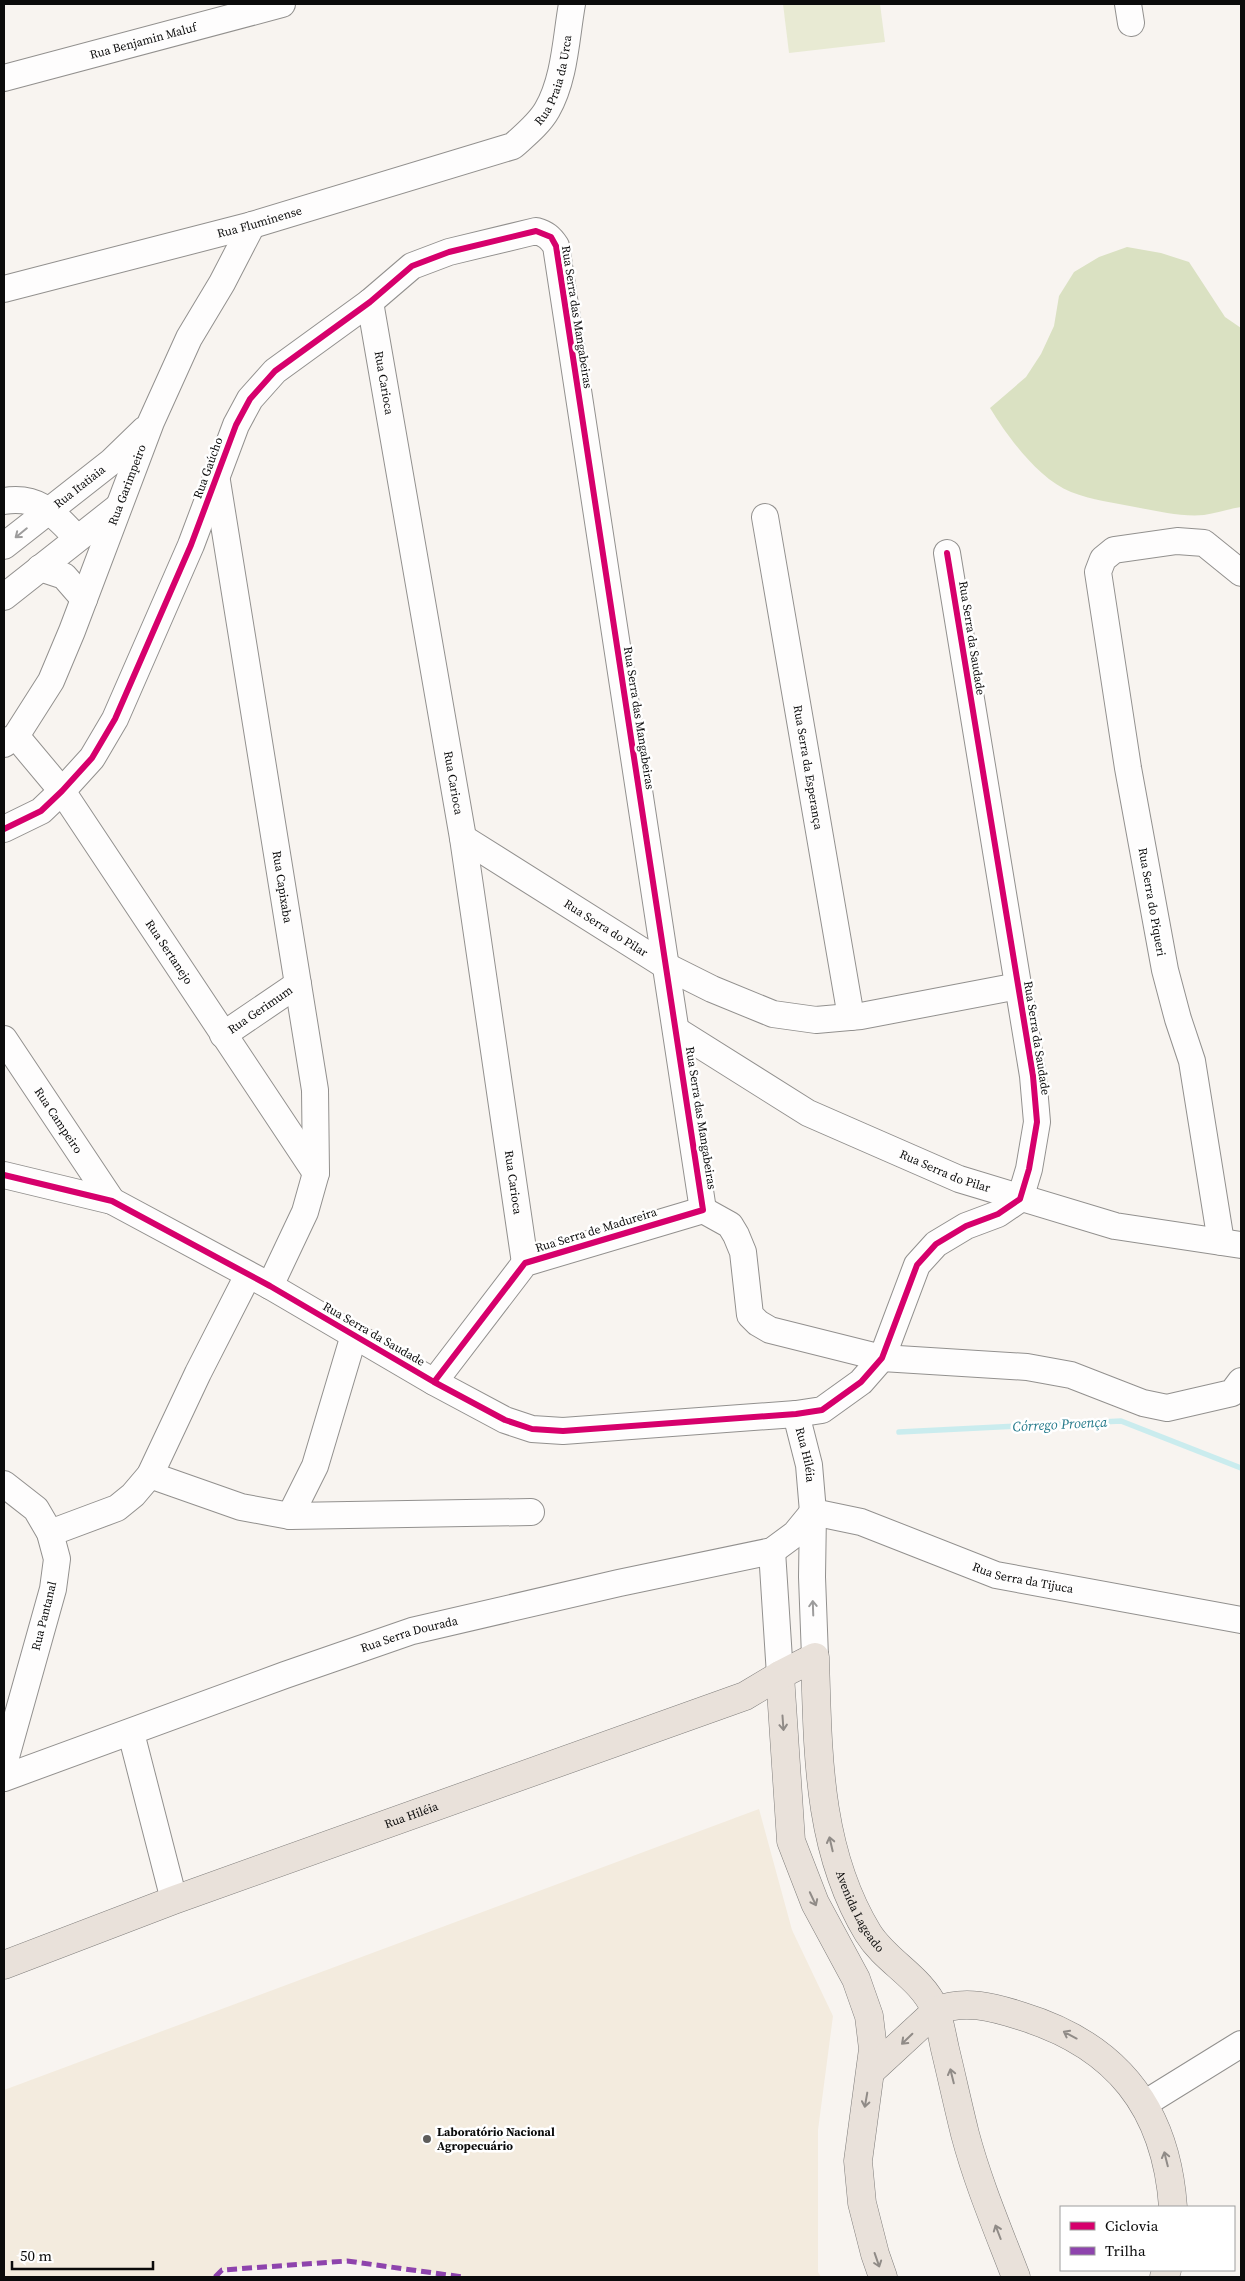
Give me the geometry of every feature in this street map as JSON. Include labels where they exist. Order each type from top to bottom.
[{"type":"main road","name":"Rua Hiléia","points":[[4,1965],[174,1900],[745,1696],[815,1657]]},
{"type":"main road","name":"Avenida Lageado","points":[[815,1657],[816,1728],[820,1772],[832,1848],[852,1903],[869,1935],[893,1962],[924,1990],[936,2011],[966,2136],[983,2192],[1016,2277]]},
{"type":"main road","points":[[780,1675],[791,1841],[815,1903],[864,1998],[873,2050],[862,2118],[858,2161],[862,2203],[883,2277]]},
{"type":"main road","points":[[871,2071],[936,2011],[947,2007],[965,2004],[982,2005],[1051,2025],[1084,2042],[1118,2070],[1144,2104],[1162,2142],[1171,2180],[1173,2206]]},
{"type":"street","name":"Rua Benjamin Maluf","points":[[4,78],[282,4]]},
{"type":"street","name":"Rua Praia da Urca","points":[[513,146],[536,126],[548,109],[558,80],[572,4]]},
{"type":"street","name":"Rua Fluminense","points":[[4,289],[252,225],[513,146]]},
{"type":"street","name":"Rua Garimpeiro","points":[[10,740],[51,681],[151,422],[189,338],[222,283],[252,225]]},
{"type":"street","name":"Rua Gaúcho","points":[[4,829],[41,811],[92,758],[115,719],[217,481],[233,434],[250,399],[275,371],[370,302],[412,266],[449,252],[536,231],[545,233]]},
{"type":"street","name":"Rua Serra das Mangabeiras","points":[[545,233],[551,237],[556,246],[703,1210]]},
{"type":"street","name":"Rua Carioca","points":[[370,302],[463,838],[524,1263]]},
{"type":"street","name":"Rua Itatiaia","points":[[4,546],[111,462],[151,422]]},
{"type":"street","name":"Rua Capixaba","points":[[50,1533],[117,1508],[133,1495],[150,1474],[198,1373],[305,1212],[316,1173],[315,1090],[217,481]]},
{"type":"street","points":[[4,501],[29,501],[50,510],[77,538]]},
{"type":"street","points":[[4,597],[118,507]]},
{"type":"street","name":"Rua Serra da Esperança","points":[[765,517],[851,1017]]},
{"type":"street","name":"Rua Serra do Piqueri","points":[[1231,1243],[1192,1061],[1164,970],[1128,768],[1098,572],[1103,559],[1114,550],[1177,541],[1196,541],[1210,547],[1241,573]]},
{"type":"street","name":"Rua Serra da Saudade","points":[[947,554],[1033,1076],[1037,1122],[1029,1169],[1020,1199]]},
{"type":"street","points":[[40,568],[64,576],[84,599]]},
{"type":"street","name":"Rua Sertanejo","points":[[10,740],[62,791],[316,1173]]},
{"type":"street","name":"Rua Serra do Pilar","points":[[463,838],[666,966],[712,989],[773,1014],[816,1020],[851,1017],[1018,986]]},
{"type":"street","name":"Rua Gerimum","points":[[223,1035],[298,984]]},
{"type":"street","name":"Rua Serra do Pilar","points":[[676,1030],[808,1113],[959,1179],[1020,1199],[1115,1226],[1231,1243]]},
{"type":"street","name":"Rua Campeiro","points":[[4,1039],[112,1201]]},
{"type":"street","name":"Rua Serra da Saudade","points":[[4,1175],[112,1201],[259,1280],[434,1382],[505,1420],[532,1429],[563,1431],[750,1416]]},
{"type":"street","points":[[796,1414],[822,1410],[861,1382],[882,1358],[917,1266],[936,1244],[966,1226],[998,1214],[1020,1199]]},
{"type":"street","points":[[703,1210],[730,1225],[736,1235],[743,1252],[750,1315],[758,1323],[770,1330],[882,1358],[1027,1367],[1071,1375],[1143,1403],[1167,1408],[1232,1393],[1241,1382]]},
{"type":"street","name":"Rua Serra de Madureira","points":[[434,1382],[524,1263],[703,1210]]},
{"type":"street","points":[[290,1516],[316,1466],[354,1335]]},
{"type":"street","name":"Rua Hiléia","points":[[750,1416],[796,1414],[809,1465],[813,1512]]},
{"type":"street","points":[[150,1474],[241,1507],[290,1516],[531,1512]]},
{"type":"street","name":"Rua Pantanal","points":[[4,1484],[36,1509],[50,1533],[57,1559],[53,1589],[4,1764]]},
{"type":"street","name":"Rua Serra Dourada","points":[[4,1778],[285,1675],[412,1631],[620,1583],[772,1551],[795,1534],[813,1512]]},
{"type":"street","name":"Rua Serra da Tijuca","points":[[813,1512],[861,1522],[996,1575],[1241,1620]]},
{"type":"street","name":"Avenida Lageado","points":[[813,1512],[812,1577],[815,1657]]},
{"type":"street","points":[[772,1551],[780,1675]]},
{"type":"street","points":[[131,1733],[174,1900]]},
{"type":"street","points":[[1144,2104],[1241,2044]]},
{"type":"shaded area","points":[[759,1809],[792,1930],[833,2016],[818,2130],[818,2272],[821,2277],[463,2277],[347,2261],[222,2270],[215,2277],[4,2277],[4,2090]]},
{"type":"green space","points":[[783,4],[880,4],[885,42],[789,53]]},
{"type":"green space","points":[[1127,247],[1161,253],[1189,262],[1225,317],[1241,328],[1241,507],[1204,515],[1178,514],[1103,501],[1071,492],[1047,477],[1025,456],[990,408],[1026,377],[1041,354],[1054,326],[1059,296],[1074,272],[1099,257]]},
{"type":"waterway","name":"Córrego Proença","points":[[899,1432],[1121,1421],[1241,1468]]},
{"type":"marked path","points":[[215,2277],[222,2270],[347,2261],[463,2277]]},
{"type":"cycle path","points":[[4,829],[41,811],[92,758],[115,719],[191,545],[236,425],[250,399],[275,371],[370,302],[412,266],[449,252],[536,231],[551,237],[556,246],[703,1210],[525,1263],[434,1382]]},
{"type":"cycle path","points":[[4,1175],[112,1201],[270,1286],[434,1382],[505,1420],[532,1429],[563,1431],[796,1414],[822,1410],[861,1382],[882,1358],[917,1265],[936,1244],[966,1226],[998,1214],[1020,1199],[1029,1169],[1037,1122],[1033,1076],[947,553]]},
{"type":"place","name":"Laboratório Nacional Agropecuário","points":[[427,2139]]}]
